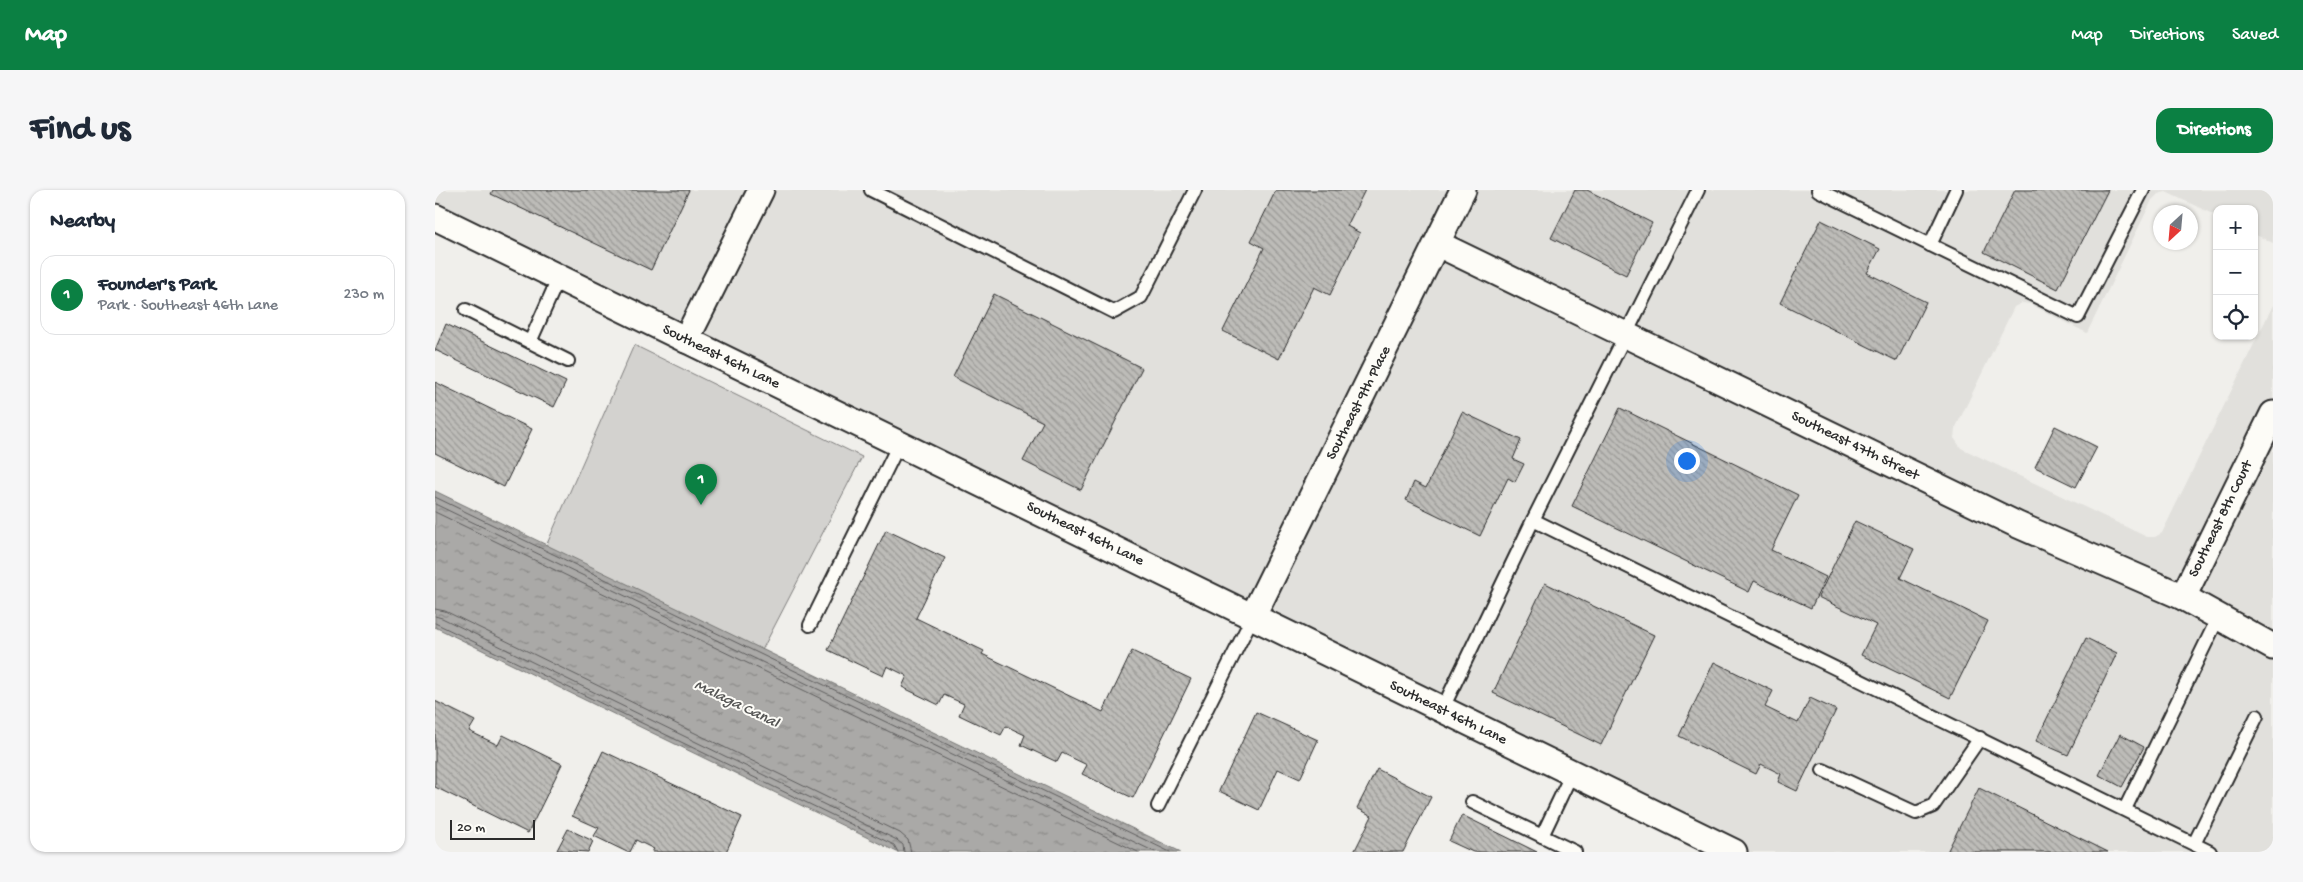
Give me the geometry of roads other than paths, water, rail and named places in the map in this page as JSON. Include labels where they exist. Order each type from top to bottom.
[{"type":"street","points":[[686,340],[761,190]]},
{"type":"street","name":"Southeast 9th Place","points":[[1253,616],[1463,190]]},
{"type":"street","name":"Southeast 46th Lane","points":[[435,217],[1735,852]]},
{"type":"street","name":"Southeast 47th Street","points":[[1438,244],[2018,526],[2183,598],[2273,647]]},
{"type":"street","name":"Southeast 8th Court","points":[[2183,598],[2270,428]]},
{"type":"lane","points":[[871,190],[1114,312],[1141,297],[1195,190]]},
{"type":"lane","points":[[1442,710],[1533,520],[1698,190]]},
{"type":"lane","points":[[1818,190],[2078,317],[2143,190]]},
{"type":"lane","points":[[1930,245],[1956,190]]},
{"type":"lane","points":[[530,342],[559,277]]},
{"type":"lane","points":[[466,310],[568,361]]},
{"type":"lane","points":[[810,625],[899,444]]},
{"type":"lane","points":[[1533,520],[2210,852]]},
{"type":"lane","points":[[1158,806],[1253,616]]},
{"type":"lane","points":[[2125,809],[2218,618]]},
{"type":"lane","points":[[2193,844],[2257,716]]},
{"type":"lane","points":[[1823,770],[1916,814],[1933,806],[1980,738]]},
{"type":"lane","points":[[1542,836],[1572,773]]},
{"type":"lane","points":[[1472,802],[1575,852]]},
{"type":"water","name":"Malaga Canal","points":[[435,491],[1181,852],[897,852],[435,627]]},
{"type":"place","name":"Founder's Park","points":[[701,505]]}]
